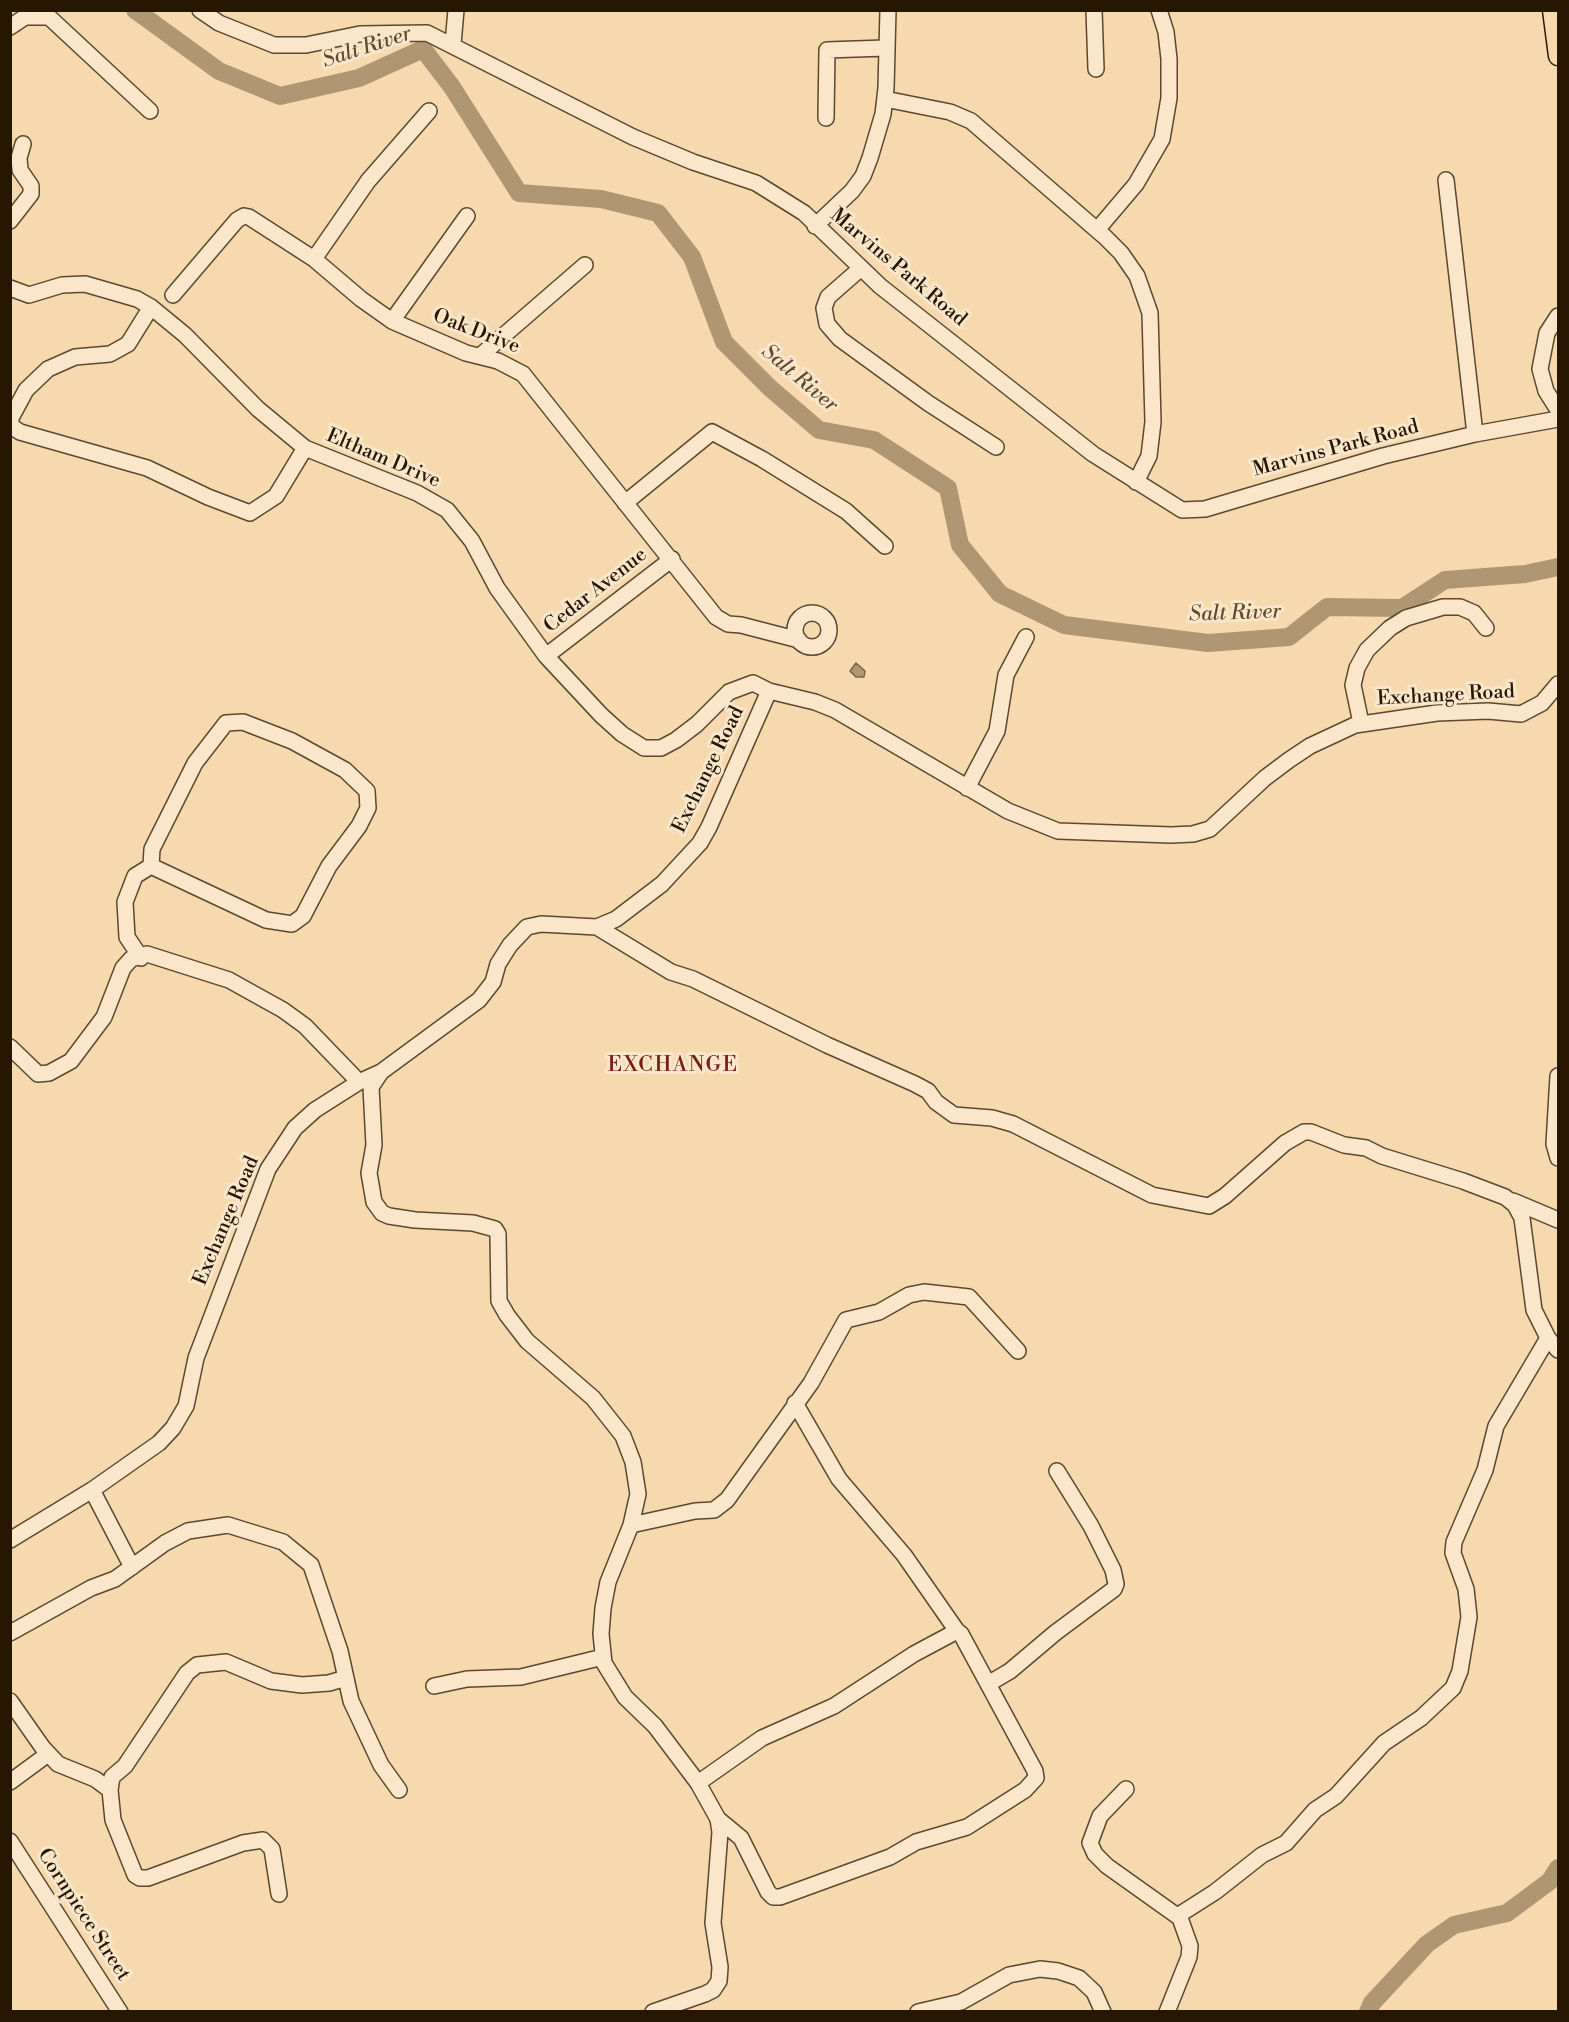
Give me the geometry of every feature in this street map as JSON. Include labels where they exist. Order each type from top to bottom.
[{"type":"main road","points":[[1552,10],[1558,56]]},
{"type":"street","name":"Marvins Park Road","points":[[200,10],[218,17],[263,43],[274,45],[306,45],[360,34],[421,32],[453,44],[633,137],[693,162],[756,183],[804,213],[860,268],[1093,454],[1178,508],[1192,512],[1383,456],[1475,434],[1558,419]]},
{"type":"street","points":[[453,44],[456,10]]},
{"type":"street","points":[[815,226],[841,203],[863,176],[878,134],[885,99],[888,10]]},
{"type":"street","points":[[1094,10],[1096,69]]},
{"type":"street","points":[[1097,230],[1136,184],[1162,139],[1169,98],[1169,59],[1166,32],[1159,10]]},
{"type":"street","points":[[10,27],[25,17],[49,17],[150,111]]},
{"type":"street","points":[[826,118],[827,50],[885,48]]},
{"type":"street","points":[[885,99],[950,112],[971,121],[1097,230],[1121,253],[1137,276],[1150,313],[1154,422],[1149,456],[1136,482]]},
{"type":"street","points":[[314,259],[368,181],[429,111]]},
{"type":"street","points":[[10,221],[31,195],[31,186],[21,170],[19,158],[23,144]]},
{"type":"street","points":[[1446,180],[1475,434]]},
{"type":"street","name":"Oak Drive","points":[[173,295],[237,220],[244,216],[249,217],[314,259],[361,299],[392,321],[466,353],[498,361],[523,374],[716,617],[728,624],[741,625],[782,636],[797,634]]},
{"type":"street","points":[[392,321],[466,216]]},
{"type":"street","points":[[480,356],[585,265]]},
{"type":"street","points":[[860,268],[828,297],[824,308],[827,324],[840,339],[919,396],[996,447]]},
{"type":"street","name":"Eltham Drive","points":[[10,288],[29,295],[62,285],[85,284],[117,291],[151,307],[184,335],[286,435],[305,448],[417,493],[447,510],[472,541],[497,588],[546,656],[601,715],[622,734],[644,748],[661,748],[676,740],[697,724],[729,692],[753,684],[769,691]]},
{"type":"street","points":[[151,307],[128,344],[111,354],[75,357],[48,369],[26,390],[10,418],[11,426],[20,432],[147,468],[208,497],[250,513],[276,496],[305,448]]},
{"type":"street","points":[[1558,316],[1547,333],[1540,369],[1546,391],[1558,410]]},
{"type":"street","points":[[625,503],[712,432],[762,459],[846,511],[885,546]]},
{"type":"street","name":"Cedar Avenue","points":[[546,656],[672,559]]},
{"type":"street","points":[[1361,723],[1353,685],[1357,668],[1367,650],[1390,628],[1406,618],[1443,607],[1460,608],[1474,613],[1486,628]]},
{"type":"street","points":[[967,788],[997,731],[1006,675],[1026,637]]},
{"type":"street","name":"Exchange Road","points":[[10,1540],[92,1490],[159,1443],[183,1414],[200,1347],[268,1169],[295,1128],[315,1110],[359,1082],[381,1072],[479,1000],[493,982],[498,964],[510,945],[527,927],[541,924],[597,927],[616,919],[662,884],[700,843],[769,691],[815,702],[835,710],[1008,811],[1058,831],[1193,834],[1214,826],[1264,778],[1310,746],[1361,723],[1437,713],[1488,711],[1521,714],[1542,703],[1558,684]]},
{"type":"street","points":[[243,722],[292,741],[345,770],[367,791],[368,808],[359,826],[329,866],[303,916],[292,924],[266,920],[151,867],[152,849],[195,763],[226,723],[243,722]]},
{"type":"street","points":[[141,958],[127,937],[125,902],[135,876],[151,867]]},
{"type":"street","points":[[597,927],[671,972],[693,980],[827,1045],[915,1084],[928,1091],[936,1102],[954,1115],[992,1118],[1013,1124],[1152,1195],[1209,1206],[1225,1196],[1286,1143],[1304,1132],[1311,1132],[1344,1146],[1366,1148],[1382,1156],[1463,1181],[1558,1220]]},
{"type":"street","points":[[141,958],[141,954],[154,955],[229,981],[284,1010],[305,1026],[359,1082]]},
{"type":"street","points":[[10,1047],[38,1074],[50,1073],[71,1061],[104,1017],[123,968],[131,958],[141,958]]},
{"type":"street","points":[[381,1072],[371,1087],[374,1144],[369,1173],[374,1202],[382,1213],[389,1216],[415,1220],[465,1222],[495,1229],[498,1234],[499,1301],[507,1315],[527,1341],[593,1398],[626,1443],[637,1484],[631,1525],[604,1599],[601,1625],[603,1657],[608,1671],[625,1697],[655,1726],[698,1783],[718,1819],[741,1838],[764,1886],[773,1897],[780,1897],[890,1857],[916,1842],[967,1827],[1024,1790],[1036,1778],[1035,1771],[961,1634],[904,1555],[839,1479],[795,1403]]},
{"type":"street","points":[[1558,1076],[1554,1144],[1558,1158]]},
{"type":"street","points":[[1510,1200],[1522,1218],[1530,1294],[1538,1321],[1558,1350]]},
{"type":"street","points":[[631,1525],[695,1511],[714,1510],[727,1500],[823,1363],[834,1338],[846,1320],[879,1312],[909,1295],[924,1292],[969,1297],[1018,1351]]},
{"type":"street","points":[[1180,1918],[1182,1913],[1215,1892],[1262,1855],[1286,1843],[1315,1810],[1336,1796],[1384,1743],[1421,1718],[1453,1688],[1460,1671],[1469,1617],[1466,1589],[1453,1553],[1454,1542],[1485,1470],[1497,1426],[1505,1408],[1548,1338]]},
{"type":"street","points":[[988,1684],[1010,1671],[1055,1633],[1114,1589],[1116,1584],[1113,1570],[1091,1526],[1057,1470]]},
{"type":"street","points":[[92,1490],[132,1566]]},
{"type":"street","points":[[10,1633],[91,1587],[115,1579],[165,1543],[188,1531],[228,1525],[283,1542],[311,1565],[329,1616],[351,1701],[363,1732],[381,1765],[399,1790]]},
{"type":"street","points":[[698,1783],[762,1738],[834,1706],[914,1654],[957,1631]]},
{"type":"street","points":[[434,1686],[467,1679],[521,1677],[603,1657]]},
{"type":"street","points":[[279,1894],[272,1849],[262,1840],[243,1843],[148,1878],[135,1875],[113,1820],[110,1790],[112,1778],[124,1766],[187,1673],[197,1665],[226,1662],[271,1681],[302,1685],[329,1683],[346,1678]]},
{"type":"street","points":[[10,1701],[48,1754],[58,1764],[95,1779],[110,1790]]},
{"type":"street","points":[[10,1782],[48,1754]]},
{"type":"street","points":[[1126,1789],[1100,1816],[1090,1843],[1095,1854],[1107,1866],[1180,1918],[1190,1946],[1189,1957],[1167,2012]]},
{"type":"street","points":[[652,2012],[676,2008],[713,1990],[720,1978],[713,1923],[719,1869],[718,1819]]},
{"type":"street","name":"Cornpiece Street","points":[[10,1841],[120,2012]]},
{"type":"street","points":[[918,2012],[961,2002],[1009,1975],[1040,1969],[1058,1971],[1079,1978],[1094,1992],[1103,2012]]},
{"type":"shaded area","points":[[856,663],[865,671],[864,677],[856,677],[850,671]]},
{"type":"waterway","name":"Salt River","points":[[135,10],[219,71],[280,96],[359,78],[423,49],[452,87],[519,193],[601,199],[658,213],[692,257],[724,342],[770,388],[819,430],[874,440],[948,488],[960,545],[1000,594],[1064,625],[1208,643],[1289,637],[1327,607],[1402,608],[1445,580],[1525,574],[1558,567]]},
{"type":"waterway","points":[[1368,2012],[1372,2003],[1427,1944],[1454,1925],[1507,1913],[1550,1881],[1558,1868]]},
{"type":"district","name":"EXCHANGE","points":[[673,1066]]}]
